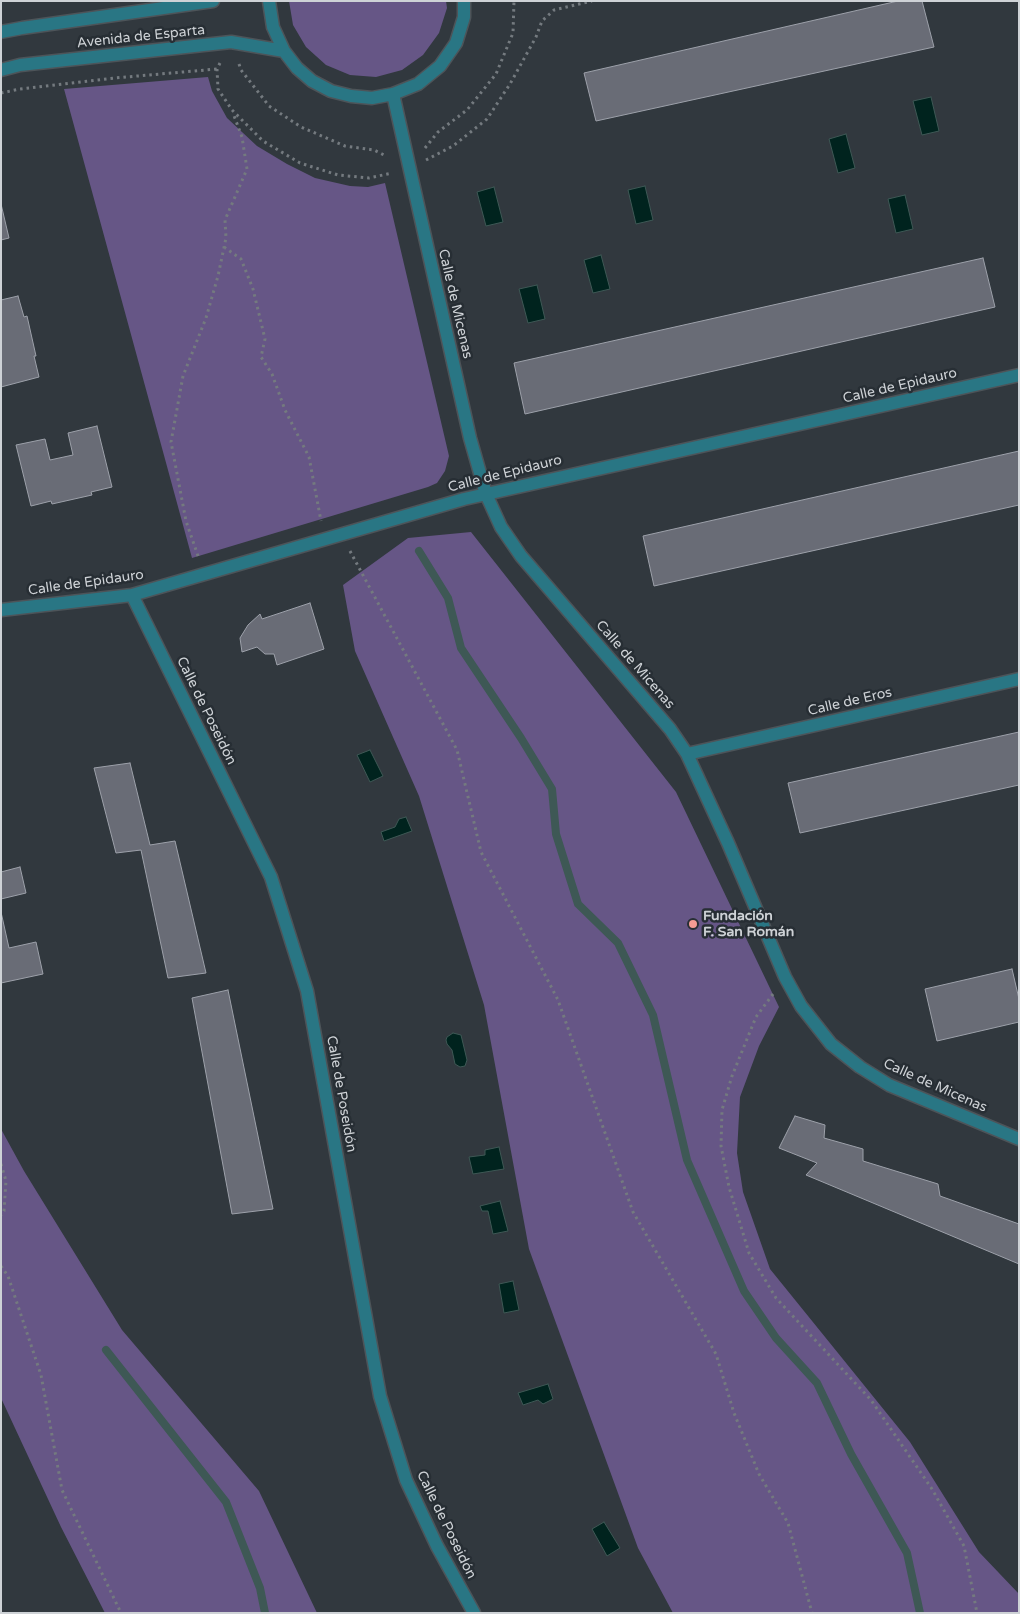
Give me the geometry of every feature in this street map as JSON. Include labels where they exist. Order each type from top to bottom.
[{"type":"street","name":"Avenida de Esparta","points":[[1,32],[213,1]]},
{"type":"street","points":[[269,1],[273,27],[284,51],[296,68],[331,91],[365,97],[393,94],[418,84],[440,66],[456,43],[464,17],[464,1]]},
{"type":"street","name":"Avenida de Esparta","points":[[1,70],[20,65],[231,42],[284,51]]},
{"type":"street","name":"Calle de Micenas","points":[[393,94],[470,438],[486,494],[501,527],[521,556],[670,729],[687,754],[728,843],[785,977],[801,1006],[830,1044],[860,1067],[889,1085],[1019,1139]]},
{"type":"street","name":"Calle de Epidauro","points":[[1,610],[132,594],[464,499],[532,482],[1019,375]]},
{"type":"street","name":"Calle de Poseidón","points":[[132,594],[271,878],[307,991],[380,1396],[406,1480],[437,1546],[474,1613]]},
{"type":"street","name":"Calle de Eros","points":[[687,754],[1019,679]]},
{"type":"path","points":[[231,42],[241,70],[269,106],[301,127],[345,146],[374,150],[409,168],[438,132],[467,110],[496,74],[513,33],[514,1]]},
{"type":"path","points":[[1,93],[115,78],[217,69]]},
{"type":"path","points":[[204,574],[186,521],[172,442],[182,376],[206,318],[226,238],[225,220],[247,169],[242,137],[232,110]]},
{"type":"path","points":[[224,247],[241,259],[253,289],[265,339],[261,357],[272,374],[285,410],[309,456],[324,539]]},
{"type":"path","points":[[341,534],[457,750],[481,852],[558,1000],[634,1212],[716,1354],[734,1413],[758,1474],[788,1522],[812,1613]]},
{"type":"path","points":[[785,977],[756,1017],[732,1076],[722,1110],[721,1146],[730,1187],[749,1253],[776,1298],[871,1400],[932,1489],[964,1546],[977,1613]]},
{"type":"path","points":[[1,1164],[6,1181],[4,1211],[1,1215]]},
{"type":"path","points":[[1,1266],[8,1276],[41,1375],[62,1490],[121,1613]]},
{"type":"shaded area","points":[[289,1],[446,1],[447,8],[439,33],[423,55],[402,70],[376,77],[350,75],[326,65],[306,47],[293,25]]},
{"type":"shaded area","points":[[208,77],[212,91],[227,118],[257,146],[287,164],[315,178],[350,186],[368,187],[385,183],[449,456],[445,471],[437,483],[428,487],[192,558],[64,89]]},
{"type":"shaded area","points":[[931,97],[939,131],[922,135],[913,101]]},
{"type":"shaded area","points":[[846,134],[855,168],[838,173],[829,139]]},
{"type":"shaded area","points":[[645,186],[653,220],[636,224],[628,190]]},
{"type":"shaded area","points":[[494,187],[503,222],[486,226],[477,192]]},
{"type":"shaded area","points":[[905,195],[913,229],[896,233],[888,199]]},
{"type":"shaded area","points":[[601,255],[610,289],[593,293],[584,260]]},
{"type":"shaded area","points":[[537,285],[545,319],[528,323],[519,289]]},
{"type":"shaded area","points":[[471,532],[676,792],[779,1007],[759,1046],[740,1097],[737,1153],[743,1192],[770,1269],[910,1442],[979,1552],[1019,1594],[1019,1613],[673,1613],[638,1548],[529,1249],[484,1005],[419,796],[355,651],[343,585],[408,538]]},
{"type":"shaded area","points":[[370,750],[383,776],[370,782],[357,755]]},
{"type":"shaded area","points":[[406,817],[412,831],[384,841],[381,832],[395,827],[399,819]]},
{"type":"shaded area","points":[[453,1033],[461,1035],[467,1060],[465,1066],[460,1067],[455,1064],[452,1050],[447,1044],[447,1037]]},
{"type":"shaded area","points":[[1,1129],[24,1171],[122,1330],[259,1491],[317,1613],[105,1613],[61,1527],[1,1398]]},
{"type":"shaded area","points":[[499,1147],[504,1169],[473,1174],[469,1157],[485,1155],[485,1150]]},
{"type":"shaded area","points":[[500,1201],[508,1231],[493,1234],[488,1211],[482,1211],[480,1206]]},
{"type":"shaded area","points":[[513,1281],[519,1310],[504,1313],[499,1284]]},
{"type":"shaded area","points":[[548,1384],[553,1399],[543,1404],[538,1400],[523,1405],[518,1393]]},
{"type":"shaded area","points":[[604,1522],[620,1548],[607,1556],[592,1529]]},
{"type":"building","points":[[898,1],[922,1],[934,47],[596,121],[584,73]]},
{"type":"building","points":[[1,204],[9,238],[1,240]]},
{"type":"building","points":[[983,258],[995,307],[525,414],[514,363]]},
{"type":"building","points":[[18,296],[24,317],[27,316],[39,377],[1,387],[1,300]]},
{"type":"building","points":[[97,426],[112,487],[91,492],[92,495],[52,504],[51,501],[31,506],[16,445],[45,439],[50,460],[73,455],[68,433]]},
{"type":"building","points":[[1019,451],[1019,505],[654,586],[643,536]]},
{"type":"building","points":[[310,603],[324,649],[277,665],[274,654],[265,654],[257,647],[242,652],[240,638],[248,625],[260,614],[262,619]]},
{"type":"building","points":[[1019,732],[1019,785],[800,833],[788,783]]},
{"type":"building","points":[[130,763],[150,845],[175,841],[206,973],[168,978],[141,850],[116,853],[94,768]]},
{"type":"building","points":[[20,867],[26,893],[1,899],[1,872]]},
{"type":"building","points":[[1,912],[9,948],[36,942],[43,974],[1,983]]},
{"type":"building","points":[[1012,969],[1019,999],[1019,1022],[937,1041],[925,989]]},
{"type":"building","points":[[228,990],[273,1209],[232,1214],[192,998]]},
{"type":"building","points":[[795,1116],[825,1125],[824,1138],[863,1149],[863,1161],[938,1184],[940,1196],[1019,1224],[1019,1264],[806,1175],[817,1163],[779,1148]]},
{"type":"waterway","points":[[419,551],[448,598],[461,648],[521,738],[552,789],[556,834],[578,904],[618,943],[653,1015],[687,1160],[744,1291],[776,1338],[817,1383],[851,1454],[907,1553],[920,1613]]},
{"type":"waterway","points":[[106,1350],[226,1502],[260,1588],[265,1613]]},
{"type":"place","name":"Fundación F. San Román","points":[[693,924]]}]
